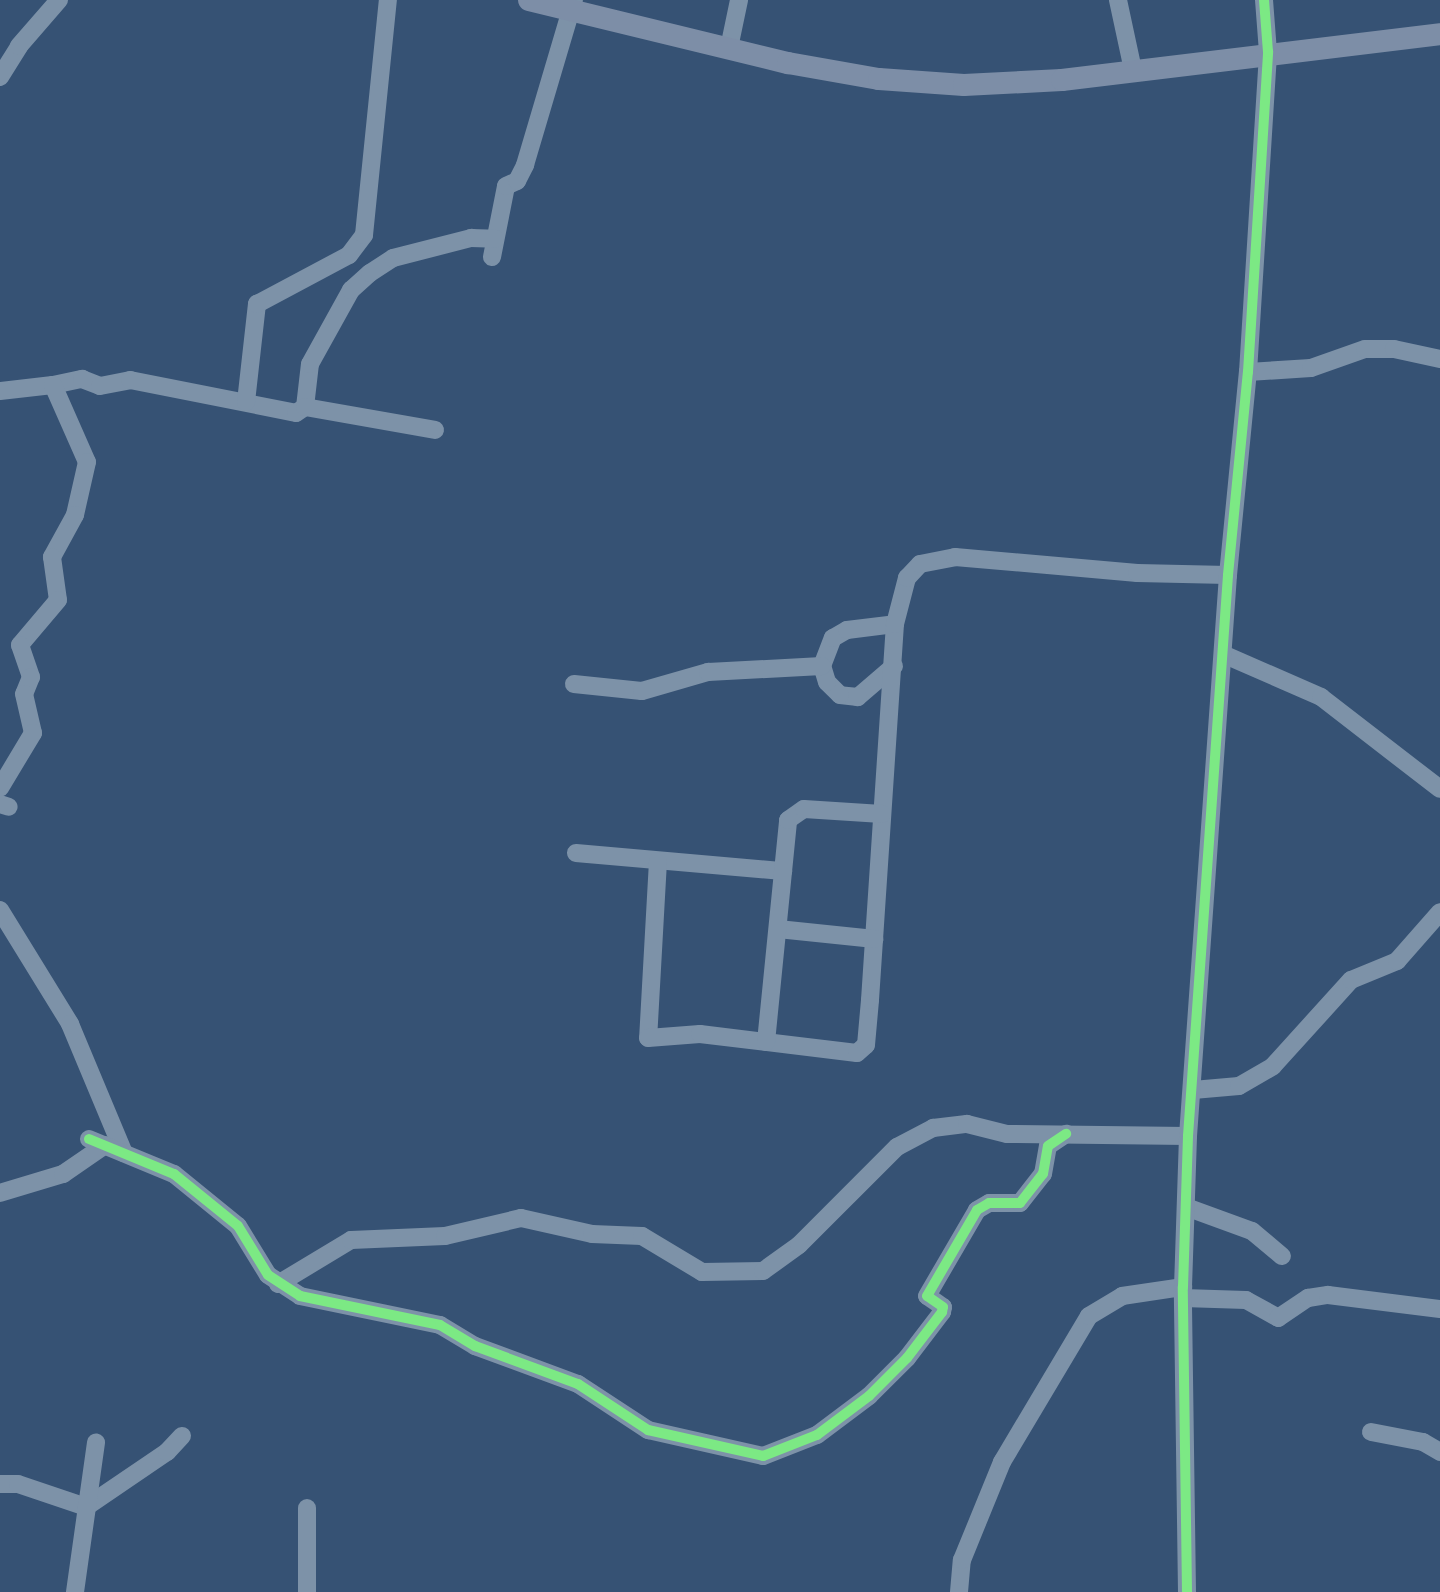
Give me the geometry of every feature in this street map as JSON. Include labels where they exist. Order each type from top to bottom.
[{"type":"main road","points":[[529,0],[573,5],[729,48],[879,79],[964,85],[1062,80],[1268,52],[1440,34]]},
{"type":"street","points":[[0,77],[59,0]]},
{"type":"street","points":[[246,402],[257,304],[355,250],[364,235],[388,0]]},
{"type":"street","points":[[729,48],[739,0]]},
{"type":"street","points":[[1118,0],[1133,70]]},
{"type":"street","points":[[1187,1592],[1183,1293],[1188,1136],[1225,655],[1228,575],[1248,372],[1268,52],[1264,0]]},
{"type":"street","points":[[305,407],[310,364],[351,290],[370,273],[393,258],[452,242],[494,248],[506,186],[517,181],[525,165],[573,5]]},
{"type":"street","points":[[355,250],[370,273]]},
{"type":"street","points":[[1248,372],[1311,368],[1365,349],[1394,349],[1440,359]]},
{"type":"street","points":[[0,391],[82,379],[100,386],[130,380],[296,413],[305,407],[435,430]]},
{"type":"street","points":[[0,788],[33,733],[24,694],[31,677],[20,645],[58,600],[52,557],[75,515],[87,462],[53,385]]},
{"type":"street","points":[[658,861],[648,1038],[700,1034],[857,1053],[866,1045],[895,624],[907,578],[920,564],[936,558],[1228,575]]},
{"type":"street","points":[[894,666],[858,697],[840,695],[827,682],[822,666],[833,638],[847,630],[895,624]]},
{"type":"street","points":[[1225,655],[1321,697],[1440,789]]},
{"type":"street","points":[[574,684],[642,691],[663,681],[735,668],[822,666]]},
{"type":"street","points":[[766,1042],[783,871],[793,812],[882,814]]},
{"type":"street","points":[[576,853],[783,871]]},
{"type":"street","points":[[0,910],[70,1024],[124,1153]]},
{"type":"street","points":[[1193,1090],[1239,1086],[1273,1066],[1351,980],[1397,961],[1440,912]]},
{"type":"street","points":[[778,929],[874,939]]},
{"type":"street","points":[[278,1284],[351,1240],[445,1236],[521,1218],[592,1234],[642,1236],[702,1272],[763,1271],[799,1245],[897,1147],[933,1128],[967,1124],[1007,1134],[1188,1136]]},
{"type":"street","points":[[0,1193],[63,1174],[97,1142],[174,1174],[238,1226],[278,1284],[300,1296],[440,1325],[475,1346],[578,1384],[648,1430],[751,1455],[775,1455],[817,1435],[859,1404],[907,1358],[942,1312],[943,1307],[927,1296],[977,1210],[989,1203],[1020,1203],[1043,1174],[1048,1146],[1066,1134]]},
{"type":"street","points":[[1186,1207],[1252,1231],[1282,1256]]},
{"type":"street","points":[[959,1592],[962,1560],[1002,1462],[1089,1316],[1122,1296],[1183,1293],[1246,1300],[1278,1318],[1308,1298],[1328,1295],[1440,1309]]},
{"type":"street","points":[[1371,1432],[1423,1442],[1440,1452]]},
{"type":"street","points":[[86,1507],[167,1452],[182,1436]]},
{"type":"street","points":[[75,1592],[96,1442]]},
{"type":"street","points":[[0,1484],[18,1484],[86,1507]]},
{"type":"street","points":[[307,1508],[307,1592]]},
{"type":"cycle path","points":[[1187,1592],[1183,1287],[1188,1136],[1228,575],[1248,372],[1268,52],[1264,0]]},
{"type":"cycle path","points":[[89,1139],[174,1174],[238,1226],[268,1275],[300,1296],[440,1325],[475,1346],[578,1384],[648,1430],[763,1456],[817,1435],[869,1396],[907,1358],[942,1312],[943,1307],[927,1296],[977,1210],[989,1203],[1020,1203],[1043,1174],[1048,1146],[1066,1134]]}]
